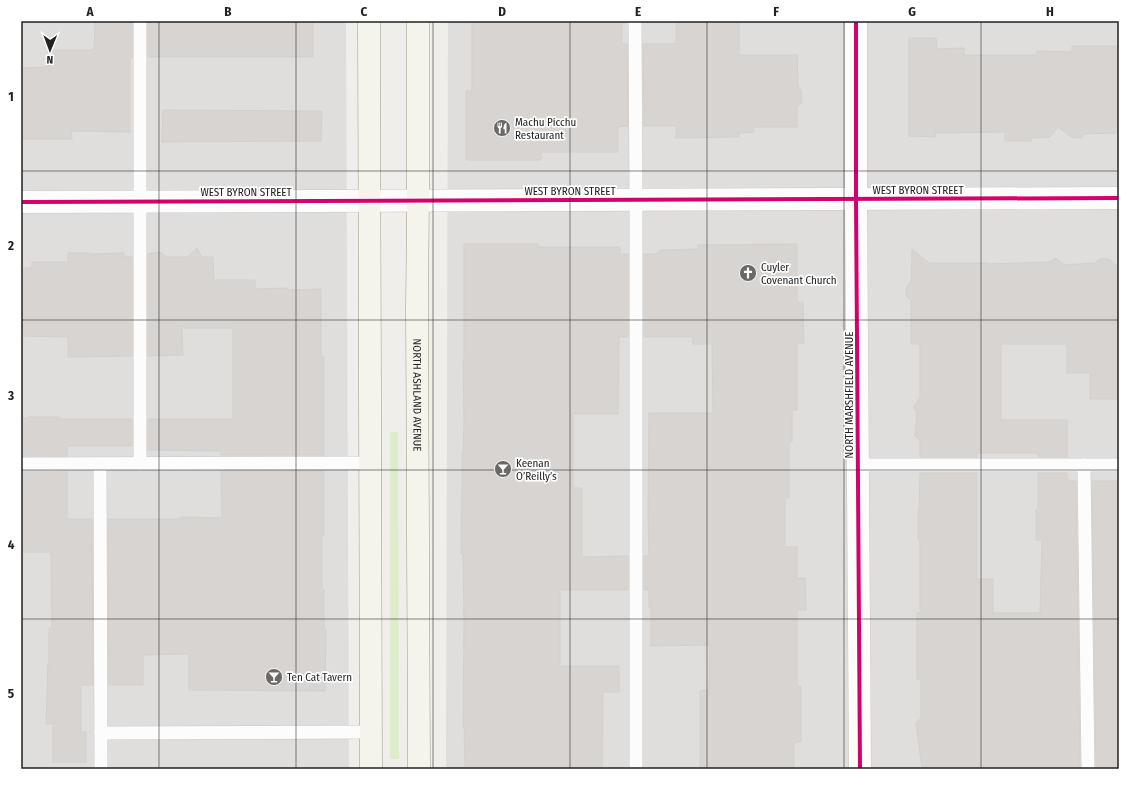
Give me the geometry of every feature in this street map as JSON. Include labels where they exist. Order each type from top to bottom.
[{"type":"main road","points":[[370,21],[369,200],[371,769]]},
{"type":"main road","name":"NORTH ASHLAND AVENUE","points":[[418,21],[417,316],[419,769]]},
{"type":"street","name":"NORTH MARSHFIELD AVENUE","points":[[856,21],[860,769]]},
{"type":"street","name":"WEST BYRON STREET","points":[[21,202],[1119,198]]},
{"type":"lane","points":[[140,21],[140,464]]},
{"type":"lane","points":[[635,21],[636,769]]},
{"type":"lane","points":[[21,464],[371,463]]},
{"type":"lane","points":[[100,464],[101,769]]},
{"type":"lane","points":[[858,465],[1119,465]]},
{"type":"lane","points":[[1084,465],[1088,769]]},
{"type":"lane","points":[[101,733],[371,732]]},
{"type":"shaded area","points":[[21,21],[346,21],[349,769],[21,769]]},
{"type":"shaded area","points":[[448,21],[1119,21],[1119,769],[446,769]]},
{"type":"green space","points":[[390,432],[398,432],[399,759],[390,759]]},
{"type":"building","points":[[95,21],[132,21],[132,58],[130,58],[130,132],[71,131],[72,139],[21,139],[21,68],[48,67],[48,50],[94,50]]},
{"type":"building","points":[[148,21],[313,21],[313,57],[148,57]]},
{"type":"building","points":[[472,21],[622,21],[622,44],[627,44],[628,126],[618,127],[618,152],[541,152],[541,160],[466,160],[466,91],[472,91]]},
{"type":"building","points":[[676,21],[739,21],[739,55],[797,55],[798,86],[801,90],[802,102],[797,107],[797,127],[754,127],[754,132],[739,133],[739,137],[676,138],[676,126],[644,126],[643,44],[676,44]]},
{"type":"building","points":[[909,38],[936,38],[937,49],[964,48],[964,55],[1037,55],[1037,51],[1072,52],[1072,46],[1119,46],[1119,133],[1084,134],[1081,138],[1071,137],[1058,127],[1050,137],[1031,138],[1031,141],[1005,141],[1005,132],[935,133],[936,137],[909,136]]},
{"type":"building","points":[[163,110],[322,111],[321,141],[162,142]]},
{"type":"building","points":[[464,244],[538,244],[538,247],[620,247],[620,254],[628,254],[628,337],[619,337],[618,414],[573,414],[573,488],[582,488],[582,557],[628,556],[628,590],[560,590],[560,666],[619,666],[619,692],[603,692],[602,769],[465,769],[463,727],[463,554],[461,554],[462,454],[464,418]]},
{"type":"building","points":[[797,244],[797,302],[803,302],[804,343],[797,343],[797,410],[792,410],[792,442],[789,442],[789,498],[785,498],[785,547],[797,547],[797,578],[805,578],[806,610],[797,610],[797,686],[801,686],[801,742],[794,742],[794,769],[700,769],[700,691],[709,690],[710,645],[651,646],[651,607],[649,607],[649,590],[644,590],[644,556],[649,556],[649,413],[713,413],[712,344],[693,344],[692,337],[644,337],[644,254],[657,254],[660,250],[698,249],[698,245]]},
{"type":"building","points":[[197,248],[202,257],[213,257],[214,280],[255,280],[255,289],[321,289],[321,357],[324,357],[324,455],[221,455],[221,451],[148,450],[148,419],[233,419],[233,328],[182,328],[183,355],[148,356],[148,254],[160,252],[166,257],[187,257]]},
{"type":"building","points":[[912,249],[929,263],[987,264],[1050,262],[1056,258],[1064,265],[1095,263],[1100,259],[1109,259],[1119,268],[1119,399],[1090,399],[1090,373],[1067,373],[1067,344],[1001,344],[1001,420],[1067,420],[1067,457],[1038,457],[1038,453],[977,453],[977,457],[920,457],[920,440],[915,436],[917,412],[913,408],[920,398],[920,344],[911,344],[911,300],[906,296],[907,286],[911,281]]},
{"type":"building","points":[[68,253],[124,253],[124,257],[132,256],[132,356],[68,357],[68,337],[21,336],[21,268],[32,268],[32,262],[68,262]]},
{"type":"building","points":[[60,417],[60,419],[132,419],[132,446],[67,446],[67,456],[21,456],[21,418]]},
{"type":"building","points":[[221,471],[324,471],[322,590],[324,590],[324,628],[326,630],[325,691],[189,690],[189,654],[143,655],[143,685],[109,685],[108,519],[178,519],[181,517],[222,518]]},
{"type":"building","points":[[21,472],[67,472],[67,519],[92,519],[93,685],[81,685],[81,732],[86,732],[86,762],[53,762],[53,724],[46,724],[49,628],[52,628],[51,552],[21,552]]},
{"type":"building","points":[[920,473],[977,473],[977,579],[993,579],[993,613],[1040,613],[1042,540],[1036,540],[1038,473],[1067,473],[1067,479],[1069,479],[1069,481],[1076,481],[1080,769],[922,769],[916,723],[921,718],[921,679],[917,679],[917,613],[920,613],[920,540],[918,540],[918,511]]},
{"type":"building","points":[[1092,481],[1119,481],[1119,769],[1096,769]]},
{"type":"cycle path","points":[[856,21],[860,769]]},
{"type":"cycle path","points":[[21,202],[1119,198]]},
{"type":"place","name":"Machu Picchu Restaurant","points":[[502,128]]},
{"type":"place","name":"Cuyler Covenant Church","points":[[748,273]]},
{"type":"place","name":"Keenan O’Reilly’s","points":[[503,469]]},
{"type":"place","name":"Ten Cat Tavern","points":[[274,677]]}]
